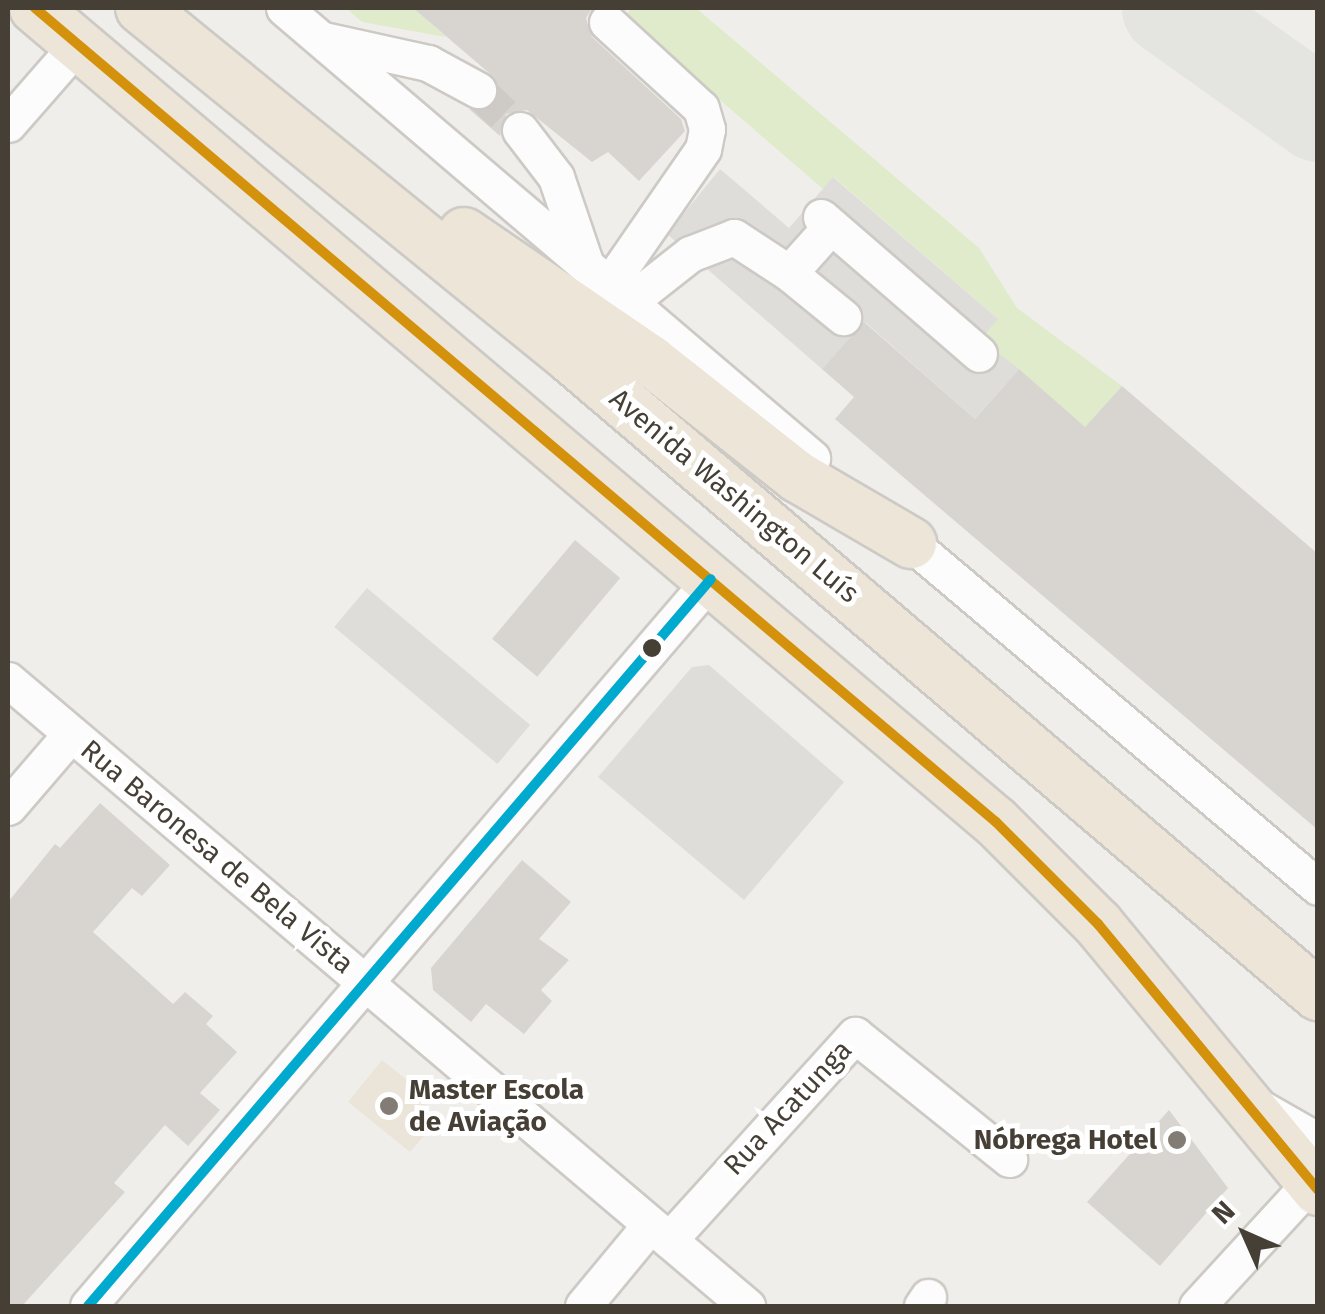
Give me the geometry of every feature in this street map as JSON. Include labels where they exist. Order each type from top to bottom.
[{"type":"highway","points":[[35,8],[996,822],[1098,924],[1251,1104],[1315,1171]]},
{"type":"highway","name":"Avenida Washington Luís","points":[[141,8],[394,212],[1318,995]]},
{"type":"highway","points":[[394,212],[454,227],[651,361],[798,477],[911,543]]},
{"type":"street","points":[[284,8],[1318,887]]},
{"type":"street","points":[[606,22],[702,108],[708,129],[703,149],[608,284]]},
{"type":"street","points":[[321,39],[428,64],[478,90]]},
{"type":"street","points":[[8,124],[78,44]]},
{"type":"street","points":[[520,130],[556,177],[608,284]]},
{"type":"street","points":[[789,273],[826,222],[979,354]]},
{"type":"street","points":[[608,284],[734,237],[789,273],[843,316]]},
{"type":"street","points":[[88,1306],[711,580]]},
{"type":"street","name":"Rua Baronesa de Bela Vista","points":[[8,680],[748,1306]]},
{"type":"street","points":[[8,807],[70,735]]},
{"type":"street","name":"Rua Acatunga","points":[[659,1233],[856,1035],[1009,1159]]},
{"type":"street","points":[[1196,1306],[1315,1171]]},
{"type":"street","points":[[582,1306],[659,1233]]},
{"type":"shaded area","points":[[720,169],[789,228],[833,177],[998,319],[981,339],[1019,369],[975,419],[865,322],[822,369],[667,234]]},
{"type":"shaded area","points":[[367,588],[530,725],[497,764],[334,627]]},
{"type":"shaded area","points":[[709,665],[844,782],[744,900],[598,777],[692,667]]},
{"type":"shaded area","name":"Master Escola de Aviação","points":[[382,1060],[431,1099],[422,1109],[436,1122],[410,1152],[348,1102]]},
{"type":"green space","points":[[346,8],[413,8],[446,37],[362,22]]},
{"type":"green space","points":[[631,8],[696,8],[979,248],[1017,308],[1122,386],[1085,427],[980,339],[997,318],[834,177],[823,189],[625,18]]},
{"type":"building","points":[[413,8],[592,8],[586,18],[592,37],[681,119],[685,131],[639,181],[608,152],[592,162],[527,110],[506,114],[500,136],[469,109],[496,101],[495,78]]},
{"type":"building","points":[[864,322],[975,419],[1019,369],[1085,427],[1122,386],[1318,554],[1318,830],[835,419],[854,397],[822,369]]},
{"type":"building","points":[[575,540],[620,578],[537,677],[492,639]]},
{"type":"building","points":[[100,803],[170,865],[142,896],[132,888],[93,932],[173,1004],[185,992],[213,1016],[206,1024],[237,1052],[200,1093],[220,1110],[188,1146],[165,1125],[114,1183],[125,1192],[22,1306],[8,1306],[8,902],[55,844],[60,848]]},
{"type":"building","points":[[522,860],[571,902],[539,939],[569,960],[541,990],[552,1001],[524,1034],[486,1004],[471,1022],[433,990],[431,968]]},
{"type":"building","points":[[1169,1110],[1228,1188],[1160,1266],[1087,1202]]},
{"type":"taxiway","points":[[1169,8],[1318,114]]},
{"type":"tunnel","points":[[478,90],[520,130]]},
{"type":"transit line","points":[[35,8],[996,822],[1098,924],[1318,1190]]},
{"type":"transit line","points":[[88,1306],[711,579]]},
{"type":"place","name":"Master Escola de Aviação","points":[[389,1106]]},
{"type":"place","name":"Nóbrega Hotel","points":[[1177,1140]]}]
